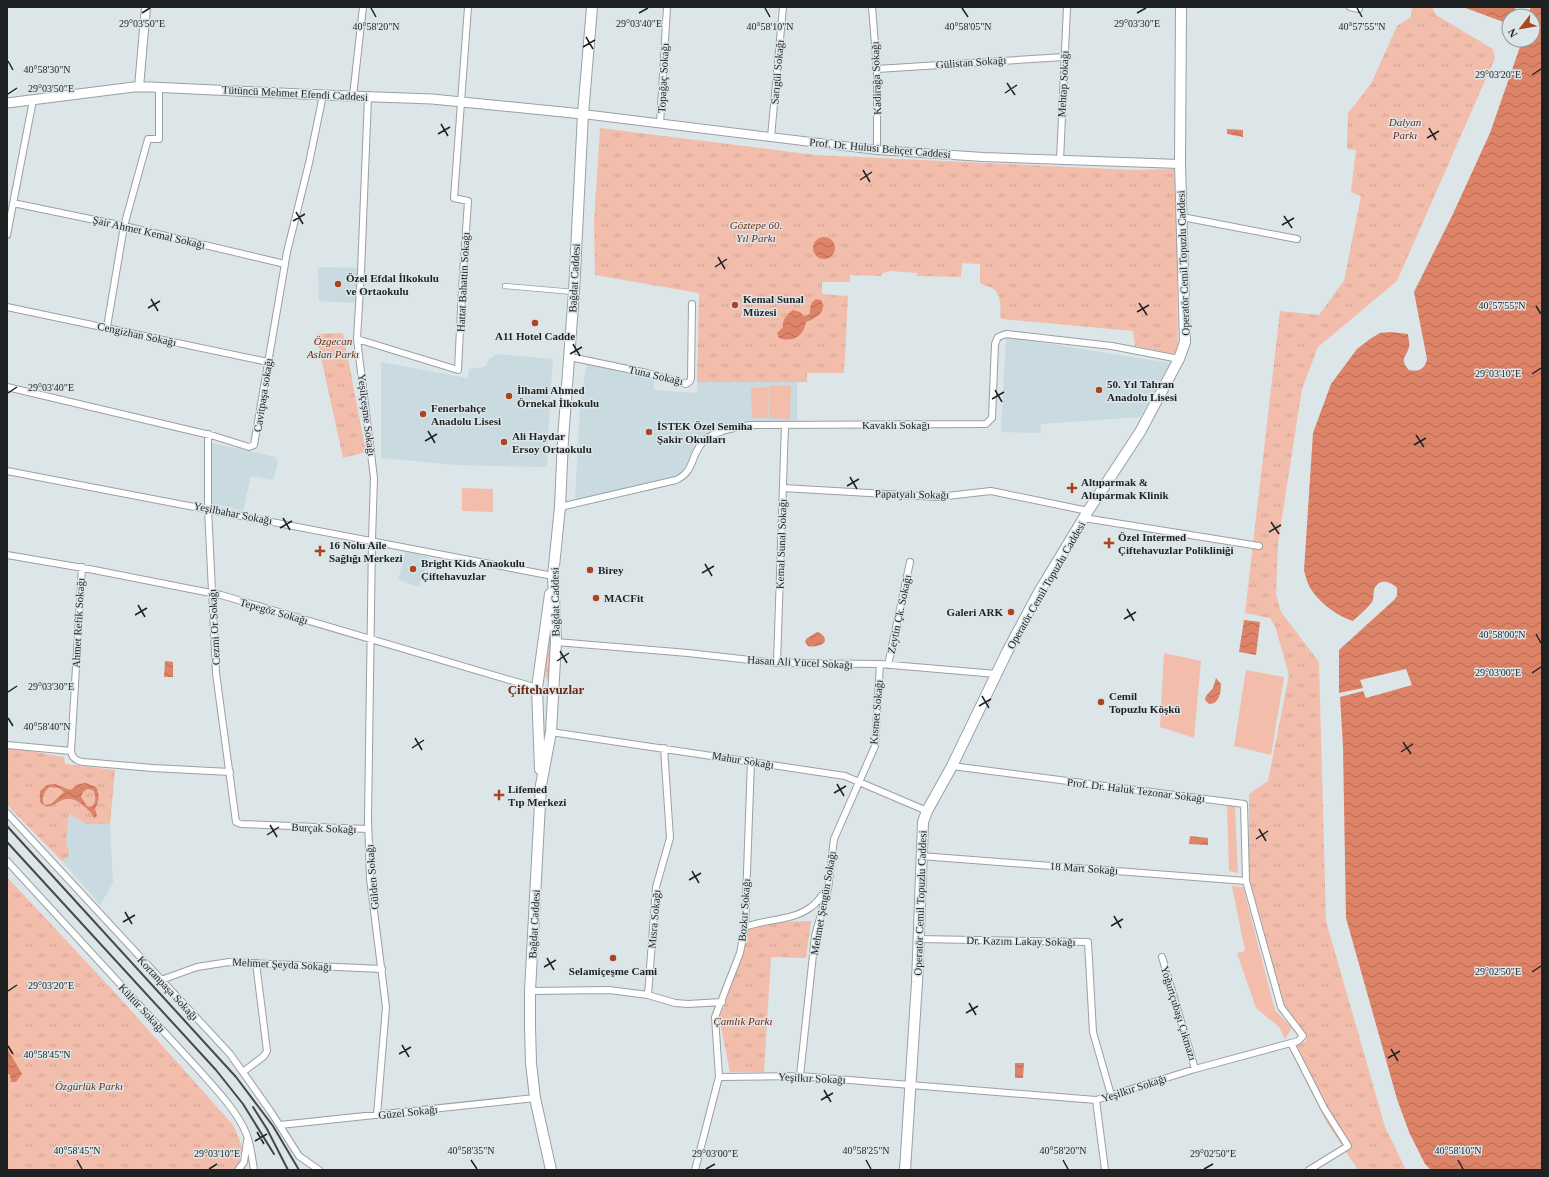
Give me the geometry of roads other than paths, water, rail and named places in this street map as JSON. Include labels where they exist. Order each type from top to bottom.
[{"type":"main road","name":"Bağdat Caddesi","points":[[551,1170],[535,1098],[531,1063],[530,991],[541,785],[552,732],[556,642],[553,576],[560,507],[563,439],[574,292],[583,114],[592,7]]},
{"type":"main road","name":"Operatör Cemil Topuzlu Caddesi","points":[[905,1170],[923,822],[927,811],[952,766],[996,674],[1039,592],[1086,514],[1140,432],[1179,359],[1185,342],[1180,164],[1181,7]]},
{"type":"main road","name":"Tütüncü Mehmet Efendi Caddesi","points":[[7,103],[139,87],[159,87],[462,101],[583,114]]},
{"type":"main road","points":[[541,785],[537,688],[545,620],[553,576]]},
{"type":"street","points":[[139,87],[146,7]]},
{"type":"street","points":[[353,96],[363,7]]},
{"type":"street","points":[[462,101],[468,7]]},
{"type":"street","name":"Topağaç Sokağı","points":[[660,124],[668,7]]},
{"type":"street","name":"Sarıgül Sokağı","points":[[771,137],[784,7]]},
{"type":"street","name":"Kadirağa Sokağı","points":[[872,7],[877,69],[877,150]]},
{"type":"street","name":"Mehtap Sokağı","points":[[1060,160],[1067,7]]},
{"type":"street","points":[[1350,7],[1359,9]]},
{"type":"street","name":"Gülistan Sokağı","points":[[877,69],[1064,57]]},
{"type":"street","points":[[107,327],[124,226],[148,139],[159,139],[159,87]]},
{"type":"street","name":"Cavitpaşa sokağı","points":[[7,387],[208,434],[249,446],[255,445],[285,264],[310,159],[323,95]]},
{"type":"street","name":"Yeşilçeşme Sokağı","points":[[368,97],[357,339],[373,466],[374,488],[371,639]]},
{"type":"street","points":[[7,235],[33,100]]},
{"type":"street","name":"Hattat Bahattin Sokağı","points":[[357,339],[458,370],[468,201],[454,198],[462,101]]},
{"type":"street","name":"Prof. Dr. Hulusi Behçet Caddesi","points":[[583,114],[877,150],[983,157],[1180,164]]},
{"type":"street","name":"Şair Ahmet Kemal Sokağı","points":[[13,203],[124,226],[285,264]]},
{"type":"street","points":[[1182,217],[1297,239]]},
{"type":"street","points":[[505,286],[574,292]]},
{"type":"street","name":"Tuna Sokağı","points":[[570,357],[647,373],[686,384],[691,378],[692,304]]},
{"type":"street","name":"Cengizhan Sokağı","points":[[7,307],[268,362]]},
{"type":"street","name":"Kavaklı Sokağı","points":[[560,507],[676,480],[687,473],[699,447],[703,442],[731,428],[750,424],[986,424],[992,418],[995,344],[998,337],[1006,334],[1112,346],[1179,359]]},
{"type":"street","name":"Kemal Sunal Sokağı","points":[[777,663],[785,425]]},
{"type":"street","name":"Cezmi Or Sokağı","points":[[208,434],[208,509],[217,683],[235,818]]},
{"type":"street","name":"Yeşilbahar Sokağı","points":[[7,471],[553,576]]},
{"type":"street","name":"Papatyalı Sokağı","points":[[783,488],[938,497],[991,491],[1086,514],[1259,546]]},
{"type":"street","name":"Tepegöz Sokağı","points":[[7,554],[82,567],[212,593],[537,688]]},
{"type":"street","name":"Zeytin Çk. Sokağı","points":[[888,665],[910,562]]},
{"type":"street","name":"Ahmet Refik Sokağı","points":[[71,751],[82,567]]},
{"type":"street","name":"Gülden Sokağı","points":[[371,639],[368,773],[370,879],[386,1007],[377,1115]]},
{"type":"street","name":"Hasan Ali Yücel Sokağı","points":[[556,642],[688,653],[777,663],[880,664],[996,674]]},
{"type":"street","name":"Kısmet Sokağı","points":[[860,782],[874,746],[880,664]]},
{"type":"street","name":"Mahur Sokağı","points":[[552,732],[845,776],[927,811]]},
{"type":"street","points":[[7,744],[71,751],[75,759],[84,762],[144,768],[230,772]]},
{"type":"street","name":"Mısra Sokağı","points":[[648,995],[656,887],[670,838],[664,748]]},
{"type":"street","name":"Bozkır Sokağı","points":[[695,1170],[719,1077],[715,1017],[740,953],[745,927],[751,762]]},
{"type":"street","name":"Prof. Dr. Haluk Tezonar Sokağı","points":[[952,766],[1244,804],[1246,881]]},
{"type":"street","name":"Mehmet Şengün Sokağı","points":[[800,1076],[815,936],[828,889],[834,839],[860,782]]},
{"type":"street","name":"Kortanpaşa Sokağı","points":[[7,813],[230,1054],[280,1125],[299,1156],[319,1170]]},
{"type":"street","name":"Burçak Sokağı","points":[[235,818],[239,824],[368,829]]},
{"type":"street","name":"18 Mart Sokağı","points":[[921,856],[1246,881]]},
{"type":"street","name":"Kültür Sokağı","points":[[7,861],[204,1076],[239,1119],[247,1136],[254,1170]]},
{"type":"street","points":[[1246,881],[1281,1006],[1303,1036],[1298,1040],[1291,1042],[1324,1108],[1348,1146],[1309,1170]]},
{"type":"street","points":[[745,927],[786,918],[811,907],[828,889]]},
{"type":"street","name":"Dr. Kazım Lakay Sokağı","points":[[918,939],[1088,942],[1093,1032],[1111,1095]]},
{"type":"street","name":"Yoğurtçubaşı Çıkmazı","points":[[1162,957],[1195,1069]]},
{"type":"street","name":"Mehmet Şeyda Sokağı","points":[[161,980],[205,965],[229,962],[382,969]]},
{"type":"street","points":[[243,1072],[264,1056],[267,1051],[256,963]]},
{"type":"street","points":[[530,991],[609,990],[648,995],[688,1004],[722,1002]]},
{"type":"street","name":"Yeşilkır Sokağı","points":[[719,1077],[800,1076],[1096,1100],[1195,1069],[1291,1042]]},
{"type":"street","name":"Güzel Sokağı","points":[[280,1125],[535,1098]]},
{"type":"street","points":[[1096,1100],[1105,1170]]},
{"type":"street","points":[[239,1169],[245,1156],[247,1136]]},
{"type":"street","points":[[239,1169],[248,1165],[254,1170]]},
{"type":"water","points":[[1463,7],[1516,7],[1501,8],[1501,21]]},
{"type":"water","points":[[1542,7],[1542,1170],[1431,1170],[1425,1164],[1409,1132],[1397,1099],[1346,918],[1343,746],[1340,697],[1363,691],[1366,698],[1412,685],[1406,669],[1360,680],[1363,688],[1339,693],[1339,650],[1394,600],[1397,596],[1397,588],[1388,582],[1381,582],[1378,584],[1374,590],[1372,602],[1353,621],[1328,608],[1317,598],[1309,586],[1304,571],[1313,433],[1331,384],[1357,349],[1370,339],[1380,333],[1391,332],[1408,334],[1409,345],[1408,351],[1404,358],[1404,363],[1409,370],[1413,371],[1421,369],[1425,365],[1427,359],[1414,292],[1452,216],[1490,133],[1520,48],[1541,48],[1541,8],[1531,8]]},
{"type":"water","points":[[1227,129],[1243,130],[1243,137],[1227,134]]},
{"type":"water","points":[[824,237],[832,240],[835,248],[832,256],[824,259],[816,256],[813,248],[816,240]]},
{"type":"water","points":[[816,299],[821,300],[823,304],[820,314],[806,322],[803,331],[797,337],[788,340],[779,338],[777,333],[783,327],[785,317],[793,310],[800,312],[804,316],[810,314],[811,305]]},
{"type":"water","points":[[1244,620],[1260,622],[1256,655],[1239,652]]},
{"type":"water","points":[[817,632],[823,636],[825,642],[819,645],[808,646],[805,642],[806,639]]},
{"type":"water","points":[[165,661],[173,662],[173,677],[164,677]]},
{"type":"water","points":[[1216,678],[1221,684],[1221,691],[1217,700],[1212,704],[1209,704],[1205,700],[1206,696],[1213,688]]},
{"type":"water","points":[[86,783],[96,787],[98,792],[95,809],[97,816],[94,818],[86,808],[77,801],[64,799],[50,806],[45,806],[40,802],[40,791],[47,785],[55,784],[70,790],[79,784]],"holes":[[[50,787],[59,788],[64,792],[51,804],[45,805],[43,802],[43,795]],[[87,789],[93,790],[95,794],[95,801],[91,807],[87,806],[81,797],[83,792]]]},
{"type":"water","points":[[1190,836],[1208,838],[1208,845],[1189,844]]},
{"type":"water","points":[[7,1048],[22,1074],[16,1082],[11,1082],[10,1075],[7,1073]]},
{"type":"water","points":[[1015,1063],[1024,1063],[1023,1078],[1015,1078]]},
{"type":"railway","points":[[7,826],[236,1077],[273,1126],[299,1170]]},
{"type":"railway","points":[[7,842],[216,1070],[243,1104],[274,1154]]},
{"type":"railway","points":[[253,1107],[267,1129],[288,1170]]},
{"type":"place","name":"Özel Efdal İlkokulu ve Ortaokulu","points":[[338,284]]},
{"type":"place","name":"Kemal Sunal Müzesi","points":[[735,305]]},
{"type":"place","name":"A11 Hotel Cadde","points":[[535,323]]},
{"type":"place","name":"50. Yıl Tahran Anadolu Lisesi","points":[[1099,390]]},
{"type":"place","name":"İlhami Ahmed Örnekal İlkokulu","points":[[509,396]]},
{"type":"place","name":"Fenerbahçe Anadolu Lisesi","points":[[423,414]]},
{"type":"place","name":"İSTEK Özel Semiha Şakir Okulları","points":[[649,432]]},
{"type":"place","name":"Ali Haydar Ersoy Ortaokulu","points":[[504,442]]},
{"type":"place","name":"Altıparmak & Altıparmak Klinik","points":[[1072,488]]},
{"type":"place","name":"Özel Intermed Çiftehavuzlar Polikliniği","points":[[1109,543]]},
{"type":"place","name":"16 Nolu Aile Sağlığı Merkezi","points":[[320,551]]},
{"type":"place","name":"Bright Kids Anaokulu Çiftehavuzlar","points":[[413,569]]},
{"type":"place","name":"Birey","points":[[590,570]]},
{"type":"place","name":"MACFit","points":[[596,598]]},
{"type":"place","name":"Galeri ARK","points":[[1011,612]]},
{"type":"place","name":"Cemil Topuzlu Köşkü","points":[[1101,702]]},
{"type":"place","name":"Lifemed Tıp Merkezi","points":[[499,795]]},
{"type":"place","name":"Selamiçeşme Cami","points":[[613,958]]},
{"type":"district","name":"Çiftehavuzlar","points":[[546,689]]},
{"type":"park label","name":"Dalyan Parkı","points":[[1405,128]]},
{"type":"park label","name":"Göztepe 60. Yıl Parkı","points":[[756,231]]},
{"type":"park label","name":"Özgecan Aslan Parkı","points":[[333,347]]},
{"type":"park label","name":"Çamlık Parkı","points":[[743,1021]]},
{"type":"park label","name":"Özgürlük Parkı","points":[[89,1086]]}]
